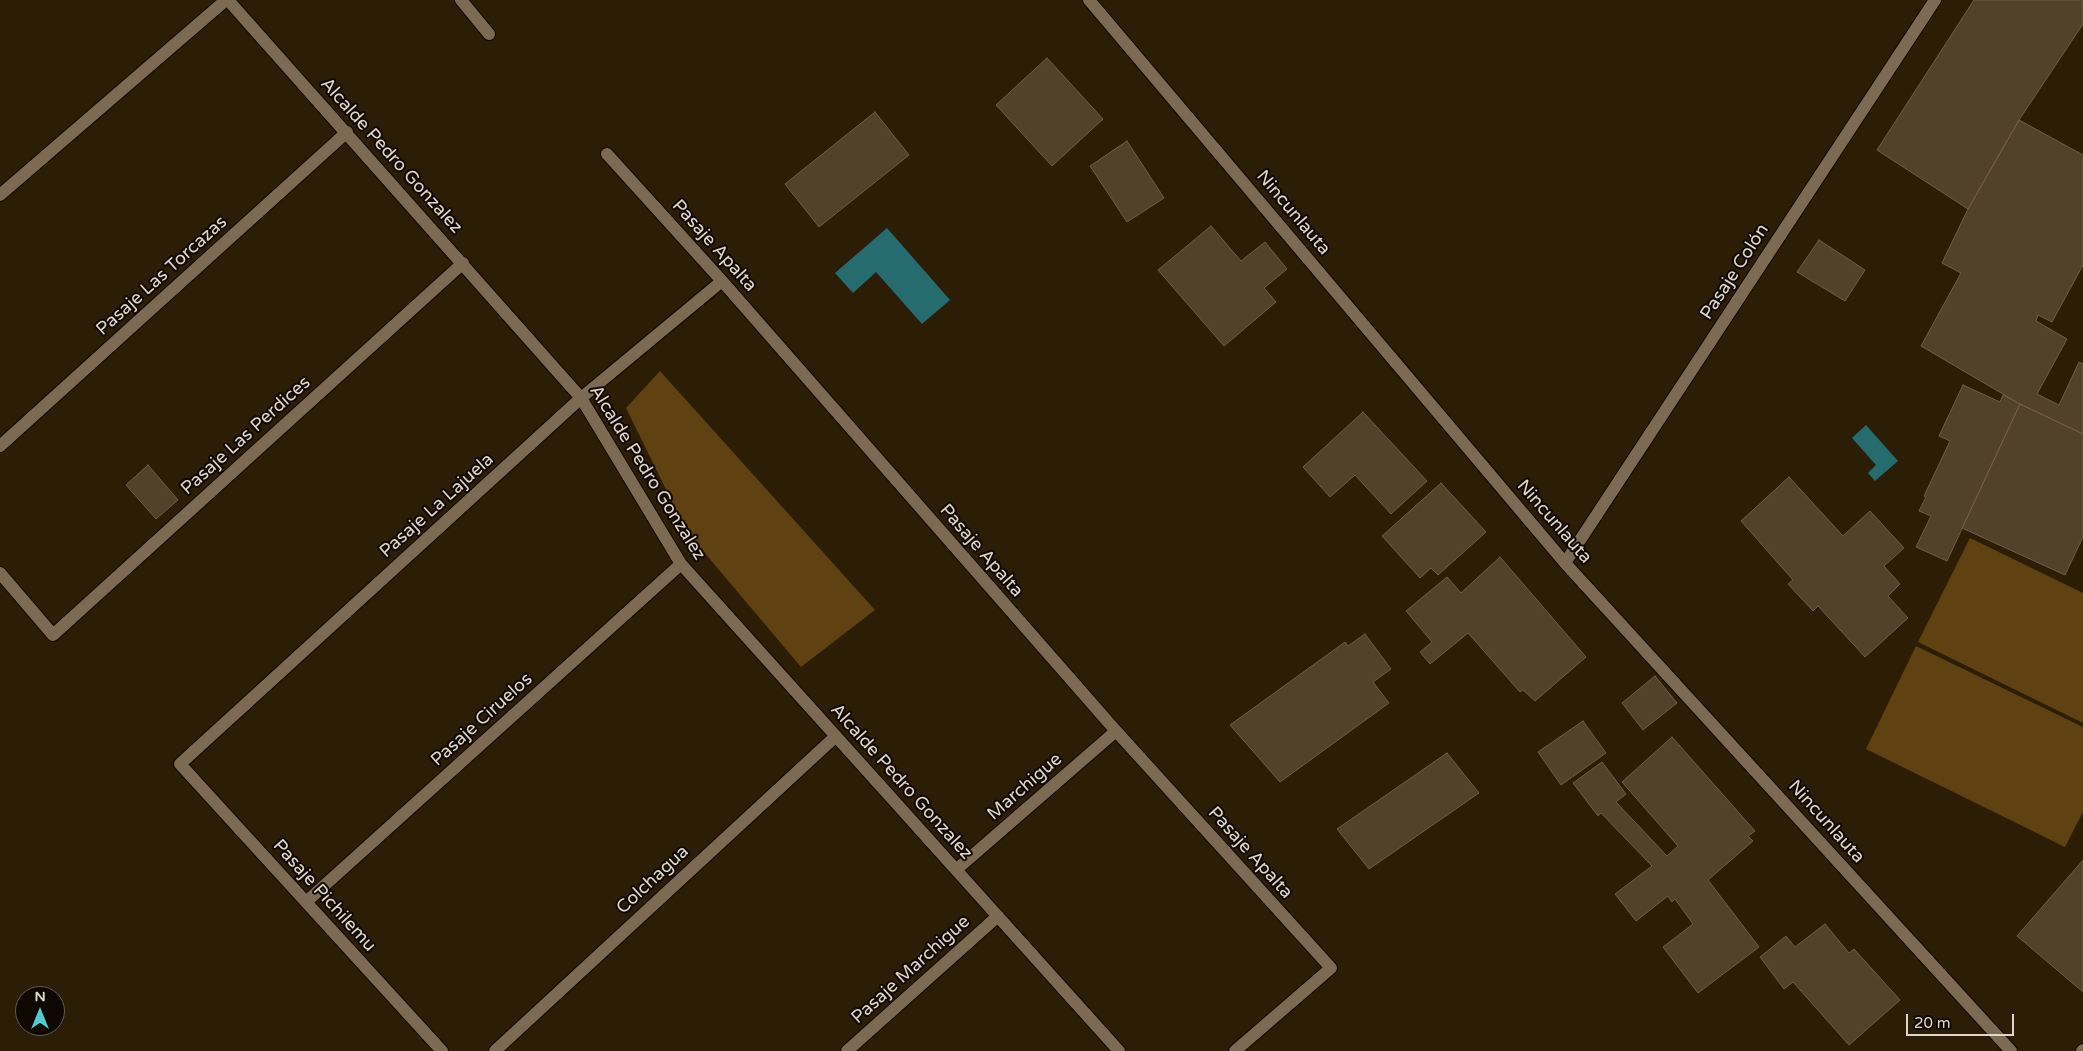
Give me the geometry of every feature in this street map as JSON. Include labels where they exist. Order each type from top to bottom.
[{"type":"street","name":"Alcalde Pedro Gonzalez","points":[[227,0],[347,132],[581,398],[681,564],[957,869],[1118,1051]]},
{"type":"street","points":[[0,195],[227,0]]},
{"type":"street","points":[[461,0],[489,34]]},
{"type":"street","name":"Nincunlauta","points":[[1089,0],[1565,563],[2011,1051]]},
{"type":"street","name":"Pasaje Colón","points":[[1565,563],[1935,0]]},
{"type":"street","name":"Pasaje Las Torcazas","points":[[0,446],[347,132]]},
{"type":"street","name":"Pasaje Apalta","points":[[606,154],[722,281],[1116,731],[1332,968],[1235,1051]]},
{"type":"street","name":"Pasaje Las Perdices","points":[[0,573],[53,635],[463,263]]},
{"type":"street","name":"Pasaje La Lajuela","points":[[180,764],[581,398],[722,281]]},
{"type":"street","name":"Pasaje Ciruelos","points":[[306,902],[681,564]]},
{"type":"street","name":"Marchigue","points":[[957,869],[1116,731]]},
{"type":"street","name":"Colchagua","points":[[495,1051],[836,736]]},
{"type":"street","name":"Pasaje Pichilemu","points":[[180,764],[442,1051]]},
{"type":"street","name":"Pasaje Marchigue","points":[[847,1051],[998,916]]},
{"type":"shaded area","points":[[660,371],[875,610],[801,667],[687,532],[626,408]]},
{"type":"shaded area","points":[[1970,538],[2083,593],[2083,723],[1918,642]]},
{"type":"shaded area","points":[[1916,646],[2083,727],[2083,812],[2065,847],[1866,749]]},
{"type":"water","points":[[887,228],[950,300],[922,324],[876,272],[853,293],[835,273]]},
{"type":"water","points":[[1866,425],[1898,461],[1875,481],[1868,473],[1876,465],[1852,438]]},
{"type":"building","points":[[1974,0],[2083,0],[2083,24],[2019,120],[1968,209],[1877,150]]},
{"type":"building","points":[[1047,58],[1103,119],[1052,166],[996,105]]},
{"type":"building","points":[[875,112],[909,155],[819,227],[785,184]]},
{"type":"building","points":[[2019,120],[2083,155],[2083,265],[2052,322],[2038,315],[2036,321],[2067,339],[2037,394],[2059,405],[2079,362],[2083,364],[2083,434],[2020,404],[1921,346],[1961,273],[1942,263],[1968,209]]},
{"type":"building","points":[[1127,141],[1164,198],[1127,222],[1090,166]]},
{"type":"building","points":[[1211,226],[1241,261],[1265,242],[1287,269],[1264,288],[1276,302],[1224,346],[1158,270]]},
{"type":"building","points":[[1819,240],[1865,270],[1845,301],[1797,272]]},
{"type":"building","points":[[1963,385],[2000,402],[2003,395],[2020,404],[1947,561],[1916,547],[1931,516],[1919,511],[1926,497],[1924,496],[1950,441],[1939,436]]},
{"type":"building","points":[[2020,404],[2083,434],[2083,537],[2065,575],[1962,528]]},
{"type":"building","points":[[1363,412],[1427,481],[1391,514],[1355,475],[1330,497],[1303,467]]},
{"type":"building","points":[[148,465],[178,500],[156,519],[126,485]]},
{"type":"building","points":[[1789,477],[1843,536],[1870,511],[1904,548],[1884,566],[1900,584],[1888,596],[1908,618],[1865,657],[1818,606],[1813,611],[1788,584],[1793,580],[1741,521]]},
{"type":"building","points":[[1441,483],[1486,532],[1438,575],[1431,568],[1420,578],[1382,536]]},
{"type":"building","points":[[1500,557],[1586,657],[1535,701],[1523,690],[1520,692],[1468,633],[1430,664],[1420,652],[1432,642],[1406,611],[1447,577],[1461,593]]},
{"type":"building","points":[[1365,634],[1391,669],[1373,682],[1389,703],[1280,782],[1230,725],[1345,642],[1348,646]]},
{"type":"building","points":[[1655,676],[1677,703],[1643,730],[1622,703]]},
{"type":"building","points":[[1583,721],[1606,753],[1561,785],[1538,752]]},
{"type":"building","points":[[1672,737],[1755,831],[1748,836],[1753,841],[1708,880],[1759,947],[1698,993],[1663,947],[1693,924],[1675,899],[1672,902],[1668,896],[1636,921],[1615,894],[1652,866],[1601,813],[1598,816],[1573,783],[1602,762],[1626,794],[1616,802],[1667,856],[1678,846],[1622,782]]},
{"type":"building","points":[[1447,753],[1479,793],[1369,869],[1337,829]]},
{"type":"building","points":[[2083,860],[2083,992],[2017,936]]},
{"type":"building","points":[[1825,924],[1849,953],[1854,949],[1900,1000],[1849,1045],[1793,982],[1784,989],[1760,957],[1786,936],[1795,947]]}]
